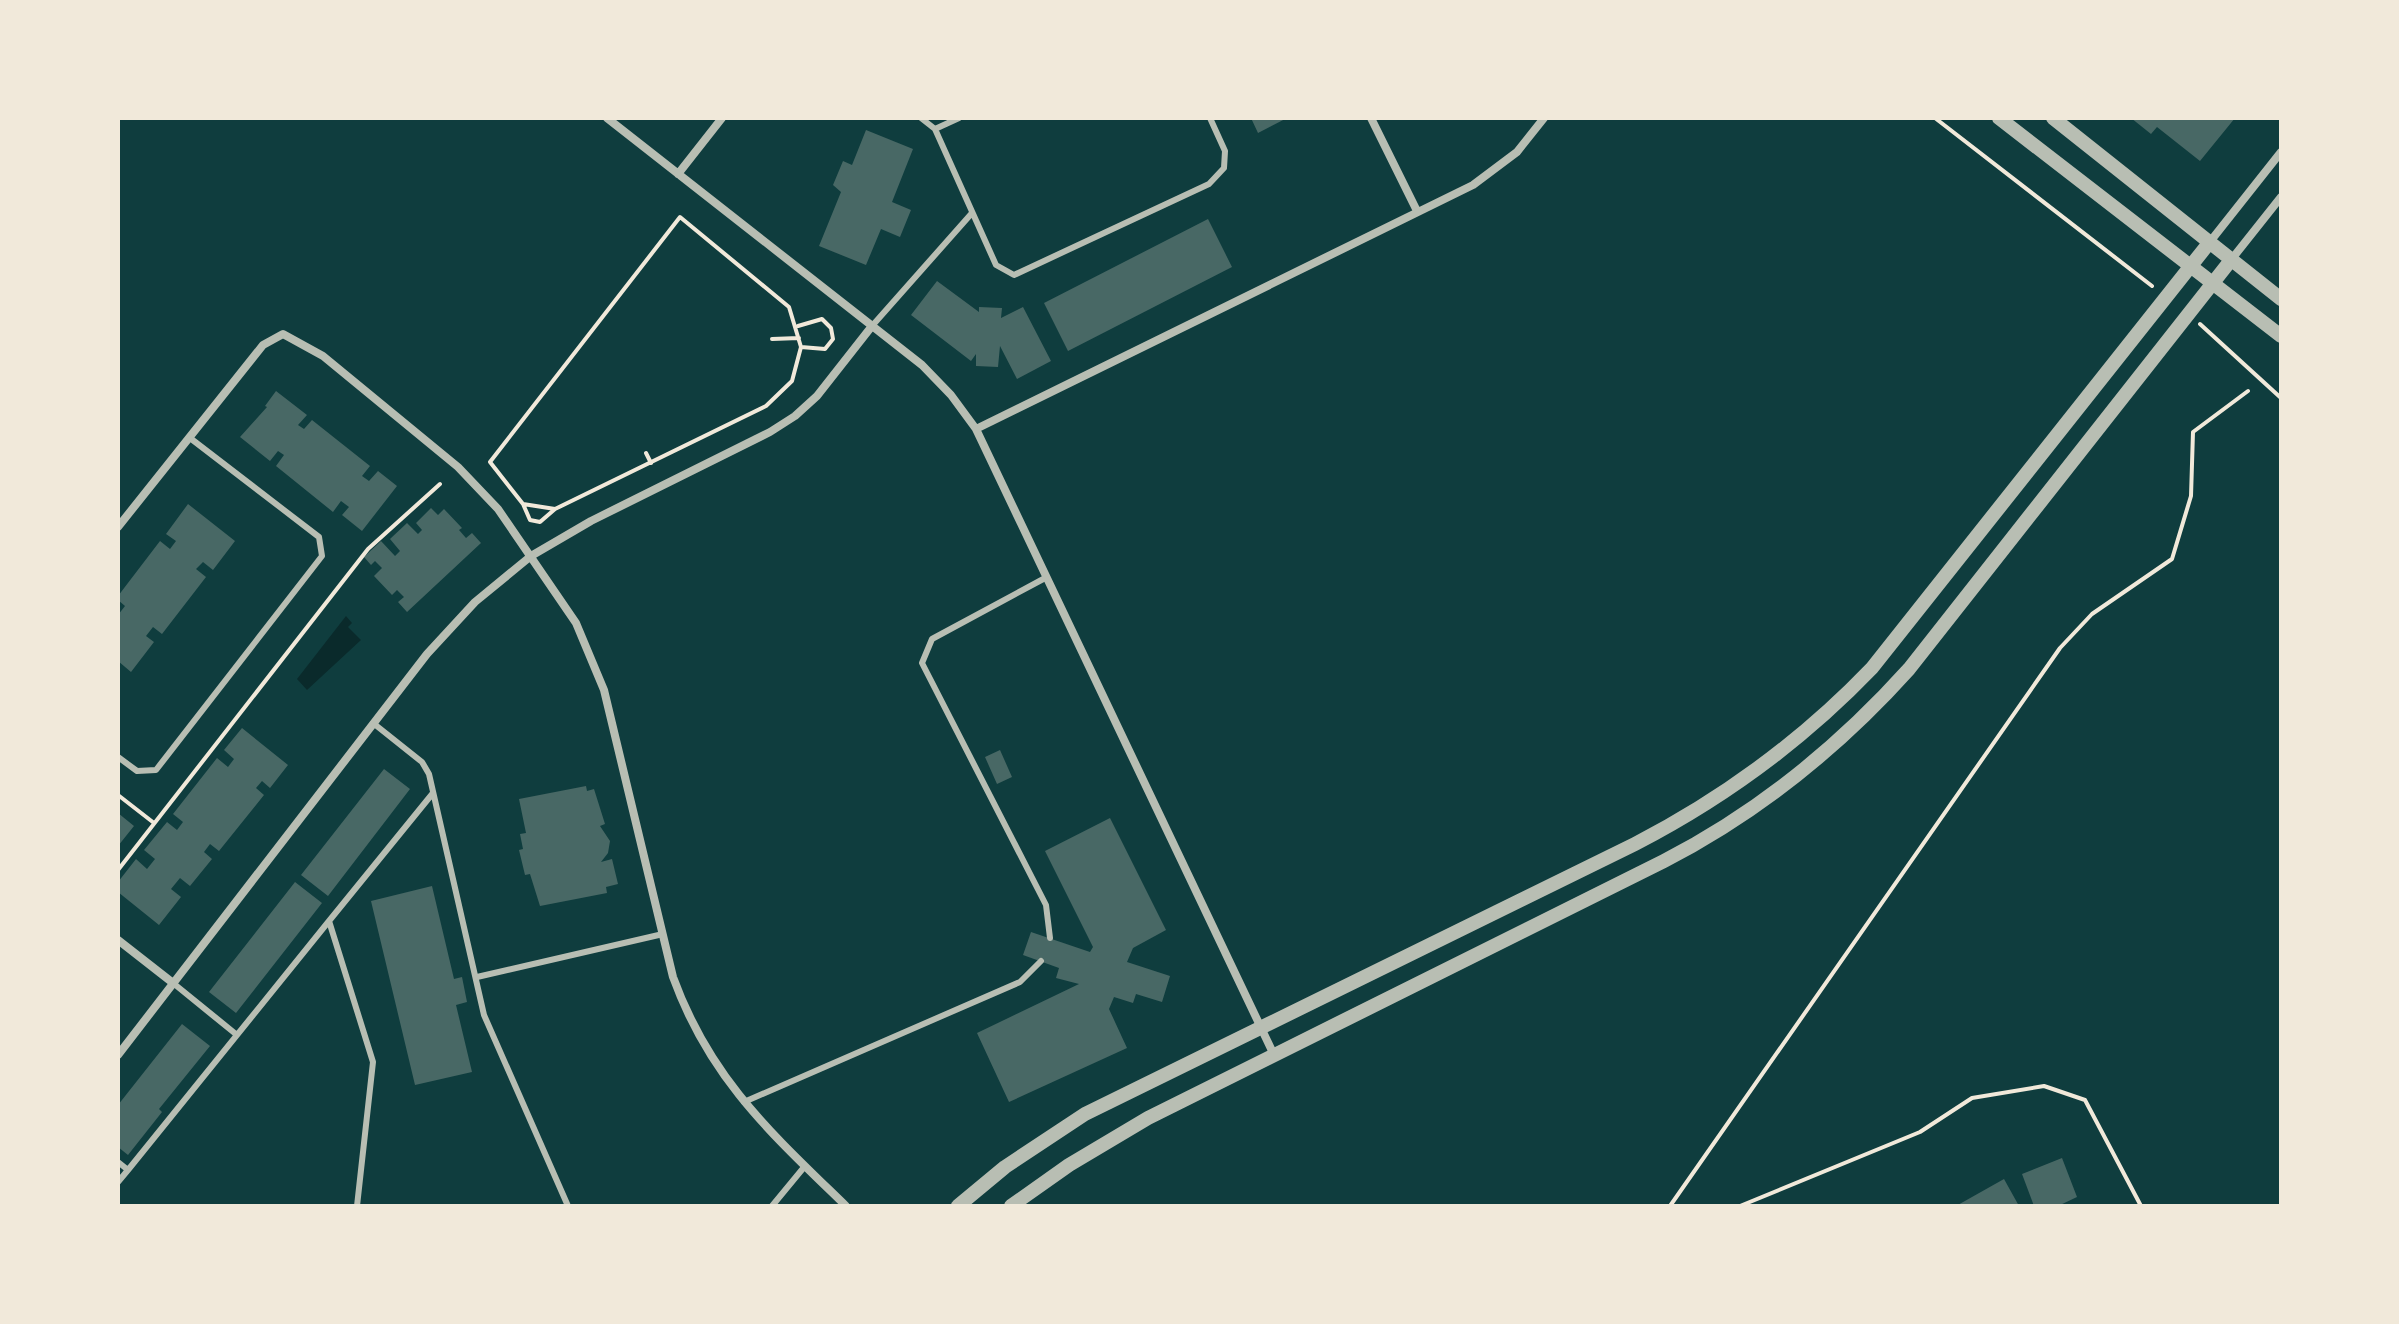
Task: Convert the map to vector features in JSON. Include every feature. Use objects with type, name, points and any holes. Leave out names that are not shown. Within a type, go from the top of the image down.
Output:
[{"type":"street","points":[[607,118],[922,365],[951,395],[976,429],[1274,1055]]},
{"type":"street","points":[[678,174],[722,118]]},
{"type":"street","points":[[1371,118],[1417,211]]},
{"type":"street","points":[[976,429],[1473,185],[1517,152],[1544,118]]},
{"type":"street","points":[[1999,118],[2212,286],[2281,336]]},
{"type":"street","points":[[2053,118],[2281,299]]},
{"type":"street","points":[[958,1206],[1005,1167],[1085,1114],[1663,830],[1716,799],[1786,748],[1852,689],[1882,657],[2281,152]]},
{"type":"street","points":[[1011,1206],[1126,1130],[1699,843],[1774,795],[1805,771],[1868,714],[1909,669],[2281,197]]},
{"type":"street","points":[[118,1055],[450,627],[501,578],[531,556],[591,521],[783,424],[817,396],[872,326]]},
{"type":"street","points":[[118,527],[263,345],[283,334],[323,356],[458,467],[498,509],[531,556],[576,623],[596,667],[673,977],[693,1026],[720,1071],[765,1127],[846,1206]]},
{"type":"street","points":[[118,940],[173,983]]},
{"type":"lane","points":[[921,118],[935,129],[996,265],[1014,275],[1209,184],[1224,168],[1225,151],[1210,118]]},
{"type":"lane","points":[[935,129],[959,118]]},
{"type":"lane","points":[[872,326],[972,213]]},
{"type":"lane","points":[[118,757],[137,771],[156,770],[322,556],[319,537],[190,438]]},
{"type":"lane","points":[[1047,577],[932,639],[922,663],[1046,905],[1050,938]]},
{"type":"lane","points":[[373,723],[422,762],[433,793],[484,1015],[568,1206]]},
{"type":"lane","points":[[118,1182],[433,793]]},
{"type":"lane","points":[[329,921],[373,1062],[357,1206]]},
{"type":"lane","points":[[477,977],[663,934]]},
{"type":"lane","points":[[744,1102],[1020,982],[1041,961]]},
{"type":"lane","points":[[173,983],[237,1035]]},
{"type":"lane","points":[[118,1162],[128,1170]]},
{"type":"lane","points":[[772,1206],[805,1166]]},
{"type":"path","points":[[1935,118],[2166,297]]},
{"type":"path","points":[[680,217],[789,307],[799,338],[801,347],[792,381],[766,406],[555,509],[536,524],[530,520],[523,504],[490,462],[680,217]]},
{"type":"path","points":[[2189,315],[2281,398]]},
{"type":"path","points":[[797,326],[822,319],[831,328],[833,339],[825,349],[801,347]]},
{"type":"path","points":[[772,339],[799,338]]},
{"type":"path","points":[[1670,1206],[2060,648],[2092,614],[2172,559],[2191,496],[2193,432],[2248,391]]},
{"type":"path","points":[[646,453],[651,463]]},
{"type":"path","points":[[118,870],[368,549],[440,484]]},
{"type":"path","points":[[523,504],[555,509]]},
{"type":"path","points":[[118,795],[154,823]]},
{"type":"path","points":[[1740,1206],[1920,1132],[1972,1098],[2044,1086],[2085,1100],[2141,1206]]},
{"type":"water","points":[[346,616],[352,623],[348,627],[361,640],[307,690],[297,679]]},
{"type":"building","points":[[1251,118],[1287,118],[1258,133]]},
{"type":"building","points":[[2131,118],[2235,118],[2200,161],[2157,127],[2151,134]]},
{"type":"building","points":[[866,130],[913,149],[892,202],[911,210],[900,237],[881,229],[866,265],[819,246],[841,192],[833,185],[843,161],[852,165]]},
{"type":"building","points":[[1208,219],[1232,267],[1068,351],[1044,303]]},
{"type":"building","points":[[937,281],[979,312],[979,307],[1002,308],[1001,318],[1023,307],[1051,361],[1017,379],[1000,346],[998,367],[976,366],[976,354],[971,361],[911,315]]},
{"type":"building","points":[[276,391],[307,415],[298,425],[304,429],[312,420],[370,466],[362,476],[369,481],[378,471],[397,486],[362,531],[342,515],[349,507],[341,501],[333,512],[276,466],[284,455],[278,451],[270,461],[240,437],[267,407]]},
{"type":"building","points":[[188,504],[235,541],[213,570],[203,562],[196,569],[206,577],[162,634],[153,627],[146,636],[154,642],[131,672],[118,661],[118,615],[125,606],[118,596],[160,541],[170,549],[176,541],[166,534]]},
{"type":"building","points":[[431,508],[438,515],[444,509],[462,528],[459,530],[466,538],[472,533],[481,543],[407,612],[398,602],[404,597],[397,590],[392,595],[374,576],[382,568],[375,561],[371,565],[364,557],[381,541],[395,556],[400,551],[390,539],[407,523],[418,534],[422,530],[416,523]]},
{"type":"building","points":[[242,728],[288,765],[270,788],[262,781],[256,788],[264,795],[219,851],[210,844],[204,852],[212,859],[190,886],[180,878],[171,889],[181,897],[159,925],[118,892],[118,882],[136,859],[147,869],[155,859],[144,850],[167,822],[177,830],[183,822],[173,814],[217,758],[228,767],[234,759],[224,750]]},
{"type":"building","points":[[1000,750],[1012,777],[997,784],[985,757]]},
{"type":"building","points":[[384,769],[410,789],[328,896],[301,875]]},
{"type":"building","points":[[586,786],[587,791],[594,789],[605,824],[600,826],[610,841],[608,853],[601,862],[612,859],[618,884],[606,887],[607,893],[540,906],[530,874],[525,875],[519,850],[523,849],[520,834],[526,833],[519,799]]},
{"type":"building","points":[[118,813],[134,826],[118,846]]},
{"type":"building","points":[[1110,818],[1166,930],[1133,948],[1127,962],[1170,976],[1162,1002],[1136,994],[1133,1003],[1114,997],[1109,1009],[1127,1048],[1009,1102],[977,1033],[1079,984],[1056,978],[1059,968],[1023,955],[1031,932],[1090,952],[1093,947],[1045,851]]},
{"type":"building","points":[[295,882],[322,903],[236,1013],[209,992]]},
{"type":"building","points":[[432,886],[454,979],[462,977],[467,1002],[456,1005],[472,1072],[415,1085],[371,901]]},
{"type":"building","points":[[182,1024],[210,1046],[159,1109],[162,1112],[128,1155],[118,1147],[118,1105]]},
{"type":"building","points":[[2062,1158],[2077,1197],[2058,1206],[2034,1206],[2022,1174]]},
{"type":"building","points":[[2004,1179],[2019,1206],[1956,1206]]}]
